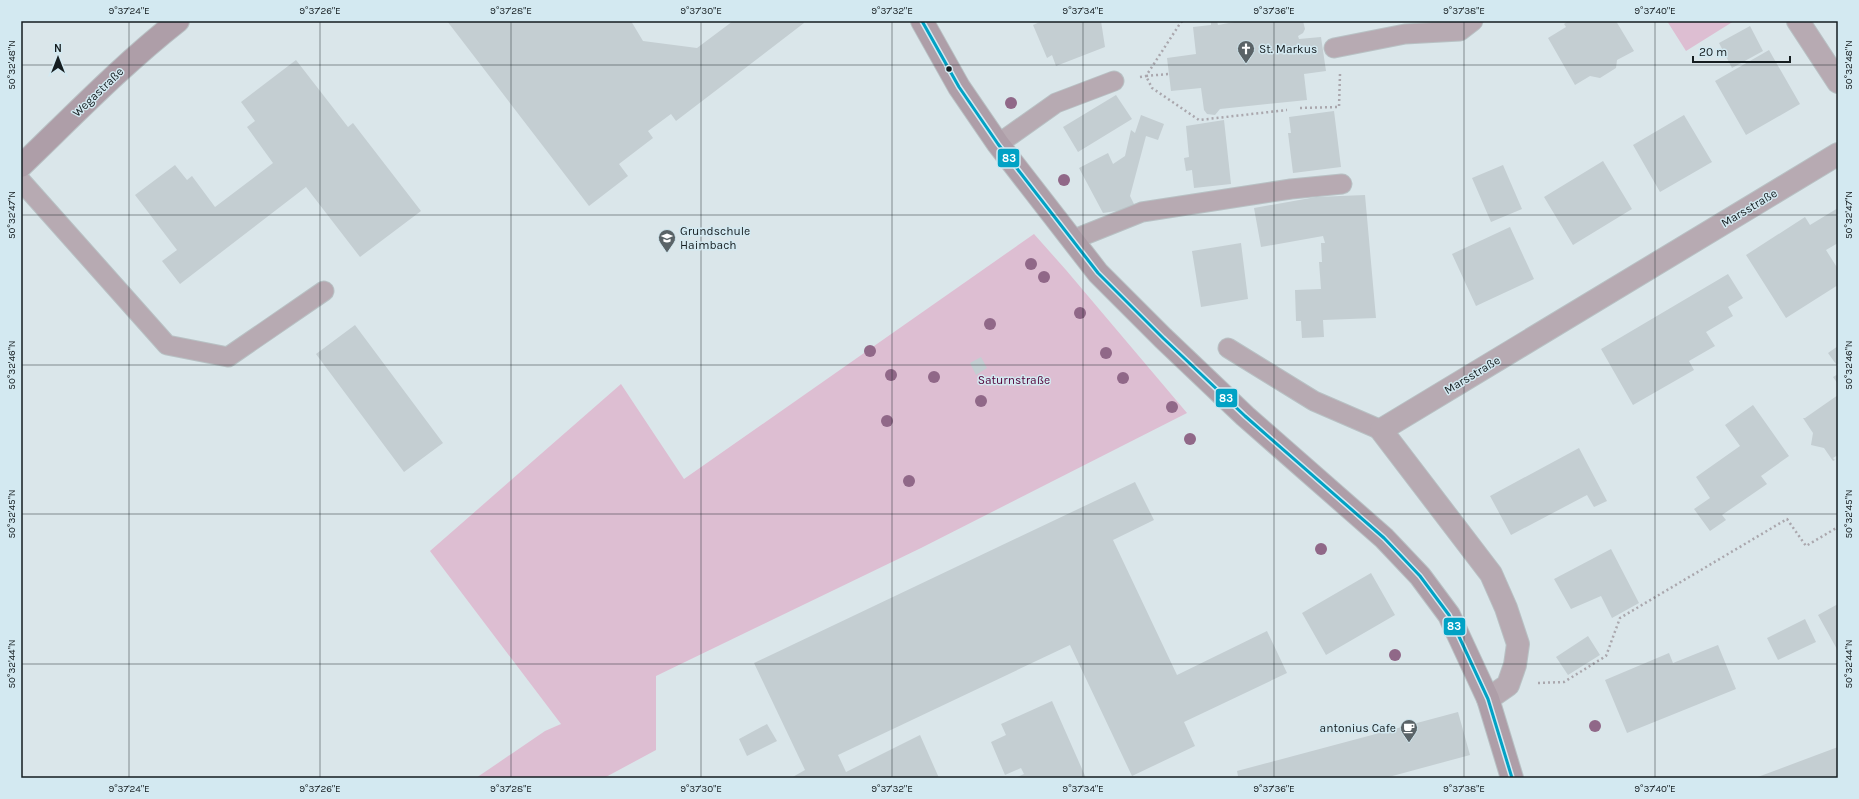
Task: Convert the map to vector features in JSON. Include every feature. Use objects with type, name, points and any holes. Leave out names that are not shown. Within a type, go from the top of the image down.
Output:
[{"type":"street","name":"Wegastraße","points":[[21,166],[91,96],[154,40],[178,21]]},
{"type":"street","points":[[922,21],[959,87],[998,144],[1098,273],[1162,338],[1245,416],[1384,538],[1420,576],[1449,615],[1488,699],[1512,778]]},
{"type":"street","points":[[1798,21],[1838,82]]},
{"type":"street","name":"Marsstraße","points":[[1381,430],[1838,154]]},
{"type":"street","points":[[1381,430],[1491,574],[1506,608],[1518,644],[1515,665],[1508,685],[1488,699]]},
{"type":"lane","points":[[1334,48],[1405,34],[1460,31],[1473,21]]},
{"type":"lane","points":[[998,144],[1056,103],[1114,81]]},
{"type":"lane","points":[[21,180],[167,345],[228,357],[324,291]]},
{"type":"lane","points":[[1072,240],[1142,212],[1291,188],[1342,184]]},
{"type":"lane","points":[[1228,348],[1314,401],[1381,430]]},
{"type":"path","points":[[1146,76],[1181,22],[1184,21]]},
{"type":"path","points":[[1300,108],[1339,107],[1340,70],[1334,48]]},
{"type":"path","points":[[1114,81],[1168,74]]},
{"type":"path","points":[[1146,76],[1152,88],[1199,120],[1288,110]]},
{"type":"path","points":[[1535,683],[1564,682],[1606,656],[1620,618],[1787,519],[1806,546],[1838,527]]},
{"type":"green space","points":[[1667,21],[1734,21],[1686,51]]},
{"type":"green space","name":"Saturnstraße","points":[[1034,234],[1187,413],[921,548],[656,676],[656,750],[604,778],[476,778],[545,731],[561,724],[430,551],[621,384],[684,479]]},
{"type":"building","points":[[447,21],[631,21],[643,41],[697,48],[733,21],[803,21],[804,23],[676,121],[671,114],[648,131],[653,138],[619,164],[628,176],[589,206]]},
{"type":"building","points":[[1042,21],[1101,21],[1105,47],[1056,66],[1052,55],[1047,58],[1033,25]]},
{"type":"building","name":"St. Markus","points":[[1211,21],[1217,21],[1218,25],[1240,21],[1303,21],[1305,29],[1303,33],[1298,36],[1299,39],[1321,37],[1326,71],[1304,74],[1307,100],[1220,109],[1215,115],[1207,114],[1204,110],[1201,88],[1171,91],[1167,58],[1196,54],[1193,27],[1211,25]]},
{"type":"building","points":[[1568,21],[1616,21],[1634,51],[1617,60],[1616,68],[1600,78],[1590,76],[1575,85],[1548,38],[1566,27],[1564,24]]},
{"type":"building","points":[[1750,26],[1763,51],[1732,68],[1719,43]]},
{"type":"building","points":[[1769,50],[1800,104],[1746,135],[1715,81]]},
{"type":"building","points":[[296,60],[348,127],[353,123],[421,211],[360,257],[306,187],[180,284],[162,261],[177,250],[135,195],[175,165],[187,180],[192,176],[215,207],[273,163],[247,127],[255,121],[241,102]]},
{"type":"building","points":[[1116,95],[1132,119],[1078,152],[1063,127]]},
{"type":"building","points":[[1334,111],[1341,167],[1293,173],[1288,133],[1291,133],[1289,117]]},
{"type":"building","points":[[1141,115],[1164,124],[1158,140],[1146,136],[1130,196],[1136,208],[1103,213],[1079,168],[1108,153],[1113,164],[1125,156],[1131,130],[1135,133]]},
{"type":"building","points":[[1684,115],[1712,162],[1660,192],[1633,145]]},
{"type":"building","points":[[1224,120],[1231,184],[1194,188],[1192,170],[1186,171],[1184,158],[1189,157],[1186,126]]},
{"type":"building","points":[[1603,161],[1632,209],[1573,245],[1544,197]]},
{"type":"building","points":[[1503,165],[1522,209],[1491,222],[1472,178]]},
{"type":"building","points":[[1365,195],[1376,318],[1323,320],[1324,337],[1302,338],[1301,321],[1296,321],[1295,290],[1321,289],[1319,262],[1322,262],[1321,243],[1325,243],[1323,236],[1261,247],[1254,208],[1316,197]]},
{"type":"building","points":[[1838,208],[1838,243],[1826,250],[1838,269],[1838,285],[1786,318],[1746,255],[1805,217],[1810,225]]},
{"type":"building","points":[[1510,227],[1534,279],[1476,306],[1452,254]]},
{"type":"building","points":[[1241,243],[1248,299],[1201,307],[1192,251]]},
{"type":"building","points":[[1728,274],[1743,298],[1728,307],[1733,316],[1706,332],[1715,346],[1689,361],[1694,370],[1633,405],[1601,349]]},
{"type":"building","points":[[355,325],[443,443],[404,472],[316,354]]},
{"type":"building","points":[[1838,346],[1838,367],[1828,353]]},
{"type":"building","points":[[981,357],[987,368],[976,375],[970,363]]},
{"type":"building","points":[[1838,374],[1838,384],[1833,377]]},
{"type":"building","points":[[1838,395],[1838,455],[1833,458],[1835,460],[1833,461],[1824,448],[1811,445],[1813,433],[1803,418]]},
{"type":"building","points":[[1753,405],[1789,456],[1761,476],[1767,484],[1722,515],[1726,520],[1710,531],[1694,509],[1710,498],[1696,477],[1740,446],[1725,425]]},
{"type":"building","points":[[1579,448],[1607,501],[1594,507],[1587,495],[1511,535],[1490,496]]},
{"type":"building","points":[[1135,482],[1154,520],[1113,540],[1177,675],[1267,631],[1287,673],[1184,722],[1195,746],[1132,776],[1070,645],[838,755],[846,772],[920,735],[939,778],[791,778],[805,770],[754,663]]},
{"type":"building","points":[[1611,549],[1639,603],[1612,618],[1601,596],[1571,609],[1554,579]]},
{"type":"building","points":[[1371,573],[1395,615],[1326,655],[1302,613]]},
{"type":"building","points":[[1838,604],[1838,651],[1818,615]]},
{"type":"building","points":[[1805,619],[1816,642],[1778,660],[1767,638]]},
{"type":"building","points":[[1588,636],[1600,655],[1568,675],[1556,657]]},
{"type":"building","points":[[1718,645],[1736,689],[1627,733],[1605,680],[1669,653],[1673,663]]},
{"type":"building","points":[[1052,701],[1086,778],[1015,778],[1024,774],[1021,768],[1005,775],[991,742],[1006,735],[1001,724]]},
{"type":"building","points":[[1458,712],[1470,755],[1385,778],[1234,778],[1238,776],[1237,771]]},
{"type":"building","points":[[767,724],[777,741],[747,756],[739,739]]},
{"type":"building","points":[[1838,747],[1838,778],[1755,778]]},
{"type":"transit line","name":"83","points":[[922,21],[959,87],[998,144],[1098,273],[1163,338],[1245,416],[1384,538],[1420,576],[1449,615],[1488,699],[1512,778]]},
{"type":"place","name":"St. Markus","points":[[1246,64]]},
{"type":"place","name":"Grundschule Haimbach","points":[[667,253]]},
{"type":"place","name":"antonius Cafe","points":[[1409,743]]}]
